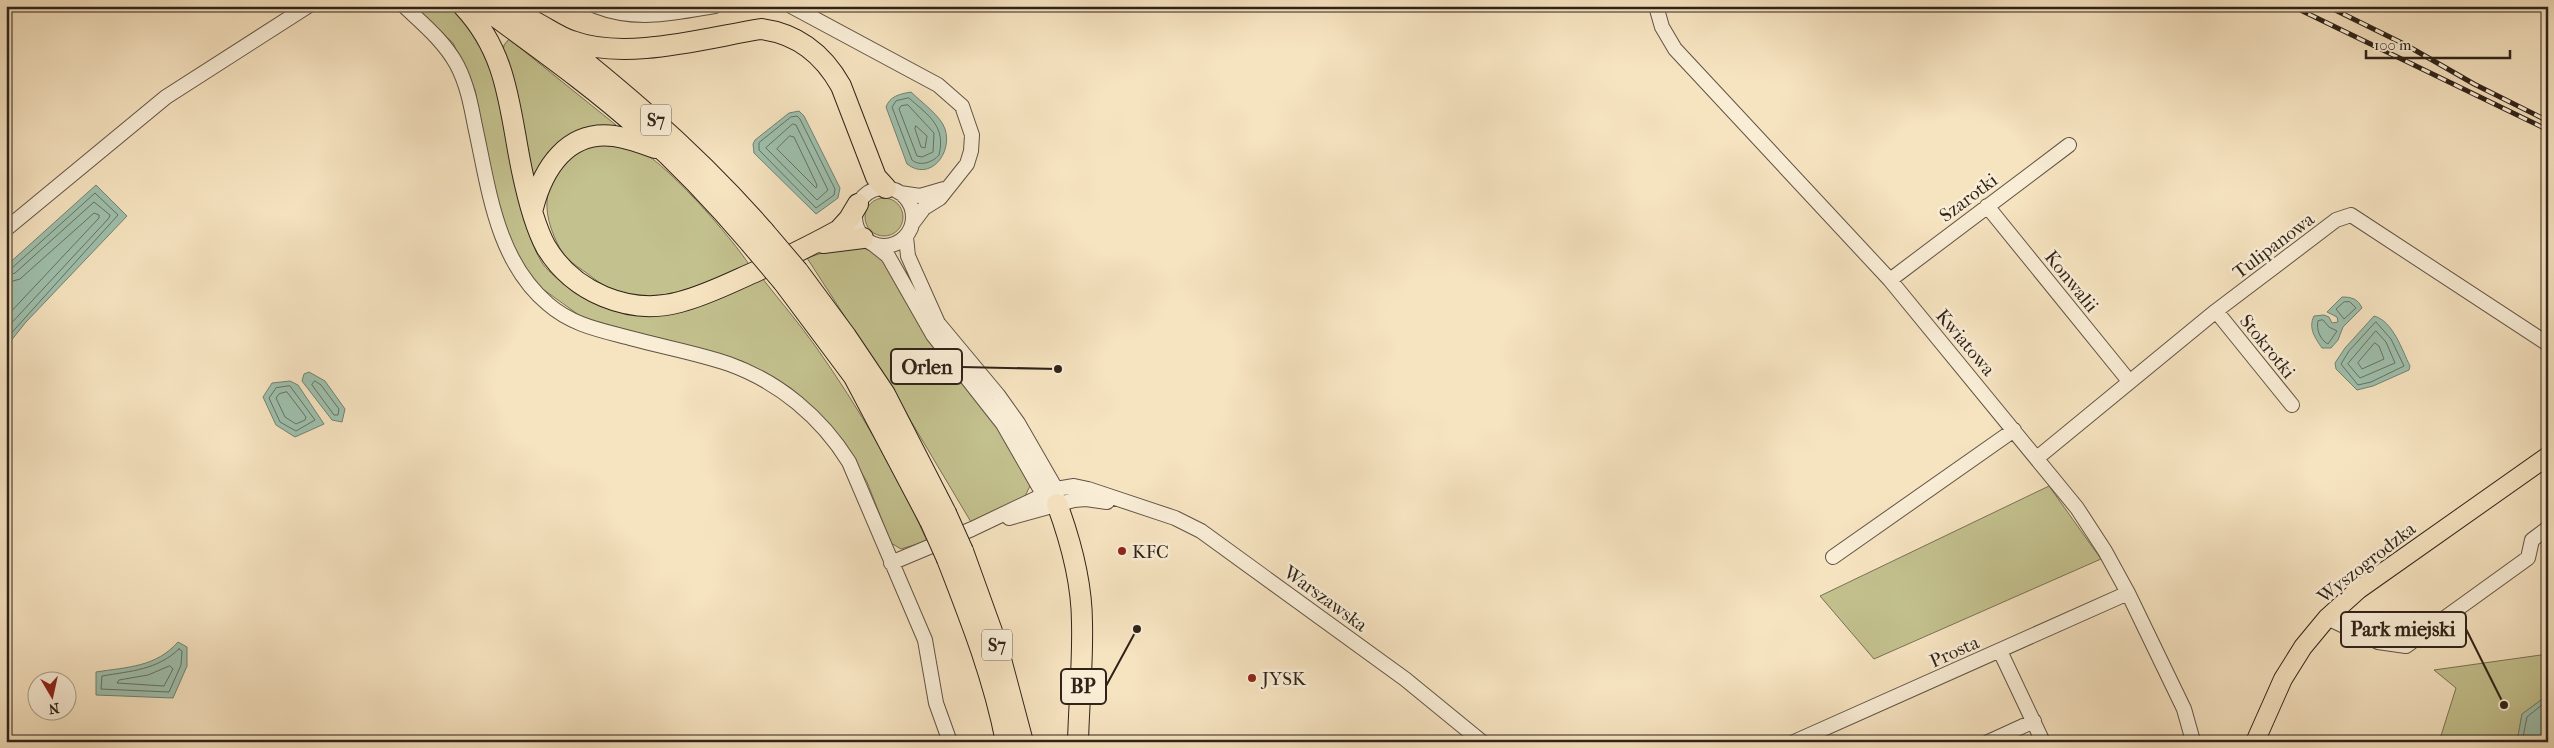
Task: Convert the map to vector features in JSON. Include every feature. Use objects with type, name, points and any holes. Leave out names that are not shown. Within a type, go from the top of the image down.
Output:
[{"type":"highway","points":[[463,6],[485,33],[501,67],[522,172],[546,246],[565,272],[591,291],[607,298],[639,306],[679,303],[809,246],[839,230],[849,219],[858,204]]},
{"type":"highway","name":"S7","points":[[481,6],[552,58],[662,150],[719,207],[757,237]]},
{"type":"highway","name":"S7","points":[[514,6],[666,130],[735,197],[757,237],[790,276],[854,377],[938,517],[998,648],[1023,742]]},
{"type":"highway","points":[[535,22],[571,41],[614,49],[645,48],[761,29],[780,31],[806,44],[834,73],[841,86],[876,177],[894,190]]},
{"type":"highway","points":[[533,209],[539,184],[552,162],[562,152],[588,138],[613,136],[662,150]]},
{"type":"highway","points":[[809,246],[845,239],[868,241]]},
{"type":"highway","points":[[1052,496],[1067,530],[1073,556],[1082,622],[1078,742]]},
{"type":"highway","name":"S7","points":[[955,555],[970,616],[993,687],[1006,742]]},
{"type":"main road","name":"Wyszogrodzka","points":[[2255,742],[2284,679],[2303,647],[2327,618],[2358,590],[2547,459]]},
{"type":"street","points":[[6,229],[166,97],[308,6]]},
{"type":"street","points":[[404,6],[446,48],[462,78],[468,95],[498,226],[510,255],[530,287],[548,304],[578,324],[729,364],[774,386],[797,402],[835,439],[849,462],[925,640],[936,702],[950,742]]},
{"type":"street","points":[[596,6],[626,16],[661,16],[715,6]]},
{"type":"street","points":[[791,6],[938,85],[962,106],[972,135],[971,151],[967,164],[952,185],[940,198],[924,208],[912,224],[906,237],[908,256],[938,323],[1013,416],[1052,496]]},
{"type":"street","name":"Kwiatowa","points":[[1656,6],[1662,27],[1675,49],[1890,280],[2077,508],[2128,593],[2184,709],[2196,741]]},
{"type":"street","name":"Szarotki","points":[[1890,280],[2069,145]]},
{"type":"street","points":[[952,185],[920,196],[894,190],[870,191],[858,204],[855,222],[868,241],[888,256],[933,335],[1003,424],[1052,496]]},
{"type":"street","points":[[894,190],[911,206],[912,224]]},
{"type":"street","name":"Konwalii","points":[[1987,206],[2128,381]]},
{"type":"street","name":"Tulipanowa","points":[[2037,458],[2128,381],[2216,311],[2336,220],[2351,215],[2548,344]]},
{"type":"street","points":[[868,241],[890,246],[906,237]]},
{"type":"street","name":"Stokrotki","points":[[2216,311],[2292,405]]},
{"type":"street","points":[[1833,557],[2014,430]]},
{"type":"street","name":"Warszawska","points":[[891,563],[1052,496],[1135,506],[1175,518],[1201,531],[1405,679],[1482,742]]},
{"type":"street","points":[[2327,618],[2378,642],[2406,646],[2528,558],[2532,540],[2548,528]]},
{"type":"street","name":"Prosta","points":[[1794,742],[2128,593]]},
{"type":"street","points":[[2000,650],[2043,742]]},
{"type":"street","points":[[1988,742],[2034,721]]},
{"type":"shaded area","points":[[414,6],[449,6],[461,16],[487,58],[494,74],[529,232],[536,252],[549,271],[565,285],[588,300],[613,310],[638,314],[689,309],[714,301],[762,278],[810,338],[847,393],[890,466],[927,541],[901,549],[891,543],[867,482],[844,442],[815,409],[789,387],[742,361],[583,318],[540,287],[518,262],[497,205],[475,90],[453,43]]},
{"type":"shaded area","points":[[509,39],[616,125],[601,127],[535,175],[529,173],[503,52],[504,45]]},
{"type":"shaded area","points":[[598,144],[633,147],[645,153],[660,165],[678,181],[713,219],[750,266],[690,288],[644,297],[622,295],[612,291],[567,258],[559,247],[547,213],[547,199],[550,187],[555,175],[563,165],[584,150]]},
{"type":"shaded area","points":[[884,198],[897,204],[903,217],[897,230],[884,236],[871,230],[865,217],[871,204]]},
{"type":"shaded area","points":[[859,246],[884,257],[985,405],[1031,484],[1024,498],[971,522],[893,391],[807,258],[837,248]]},
{"type":"shaded area","points":[[2049,486],[2101,559],[1874,659],[1820,596]]},
{"type":"shaded area","points":[[2548,654],[2548,695],[2522,714],[2517,742],[2439,742],[2456,688],[2434,670]]},
{"type":"water","points":[[911,92],[943,124],[947,138],[943,155],[938,162],[924,170],[916,169],[907,164],[886,107],[893,98]]},
{"type":"water","points":[[799,111],[804,116],[840,188],[838,198],[816,214],[754,153],[753,144],[755,140],[789,113]]},
{"type":"water","points":[[96,185],[127,216],[26,322],[6,347],[6,266]]},
{"type":"water","points":[[2342,297],[2354,299],[2359,302],[2362,308],[2343,327],[2338,340],[2331,348],[2322,348],[2312,329],[2312,320],[2314,316],[2324,315],[2329,317],[2332,323],[2338,322],[2337,317],[2327,312]]},
{"type":"water","points":[[2374,316],[2381,319],[2392,330],[2410,366],[2409,370],[2373,386],[2357,390],[2336,369],[2335,363],[2345,348]]},
{"type":"water","points":[[309,372],[325,381],[345,409],[342,422],[332,420],[302,381],[304,374]]},
{"type":"water","points":[[290,381],[298,385],[324,424],[295,437],[276,425],[263,397],[272,383]]},
{"type":"water","points":[[178,642],[187,647],[187,666],[173,698],[96,695],[96,672],[130,667],[151,661],[160,657]]},
{"type":"water","points":[[2548,695],[2548,742],[2517,742],[2522,714]]},
{"type":"railway","points":[[2292,6],[2548,130]]},
{"type":"railway","points":[[2327,6],[2406,45],[2474,84],[2548,121]]},
{"type":"place","name":"Orlen","points":[[1058,369]]},
{"type":"place","name":"KFC","points":[[1122,551]]},
{"type":"place","name":"BP","points":[[1137,629]]},
{"type":"place","name":"JYSK","points":[[1252,678]]},
{"type":"place","name":"Park miejski","points":[[2504,705]]}]
